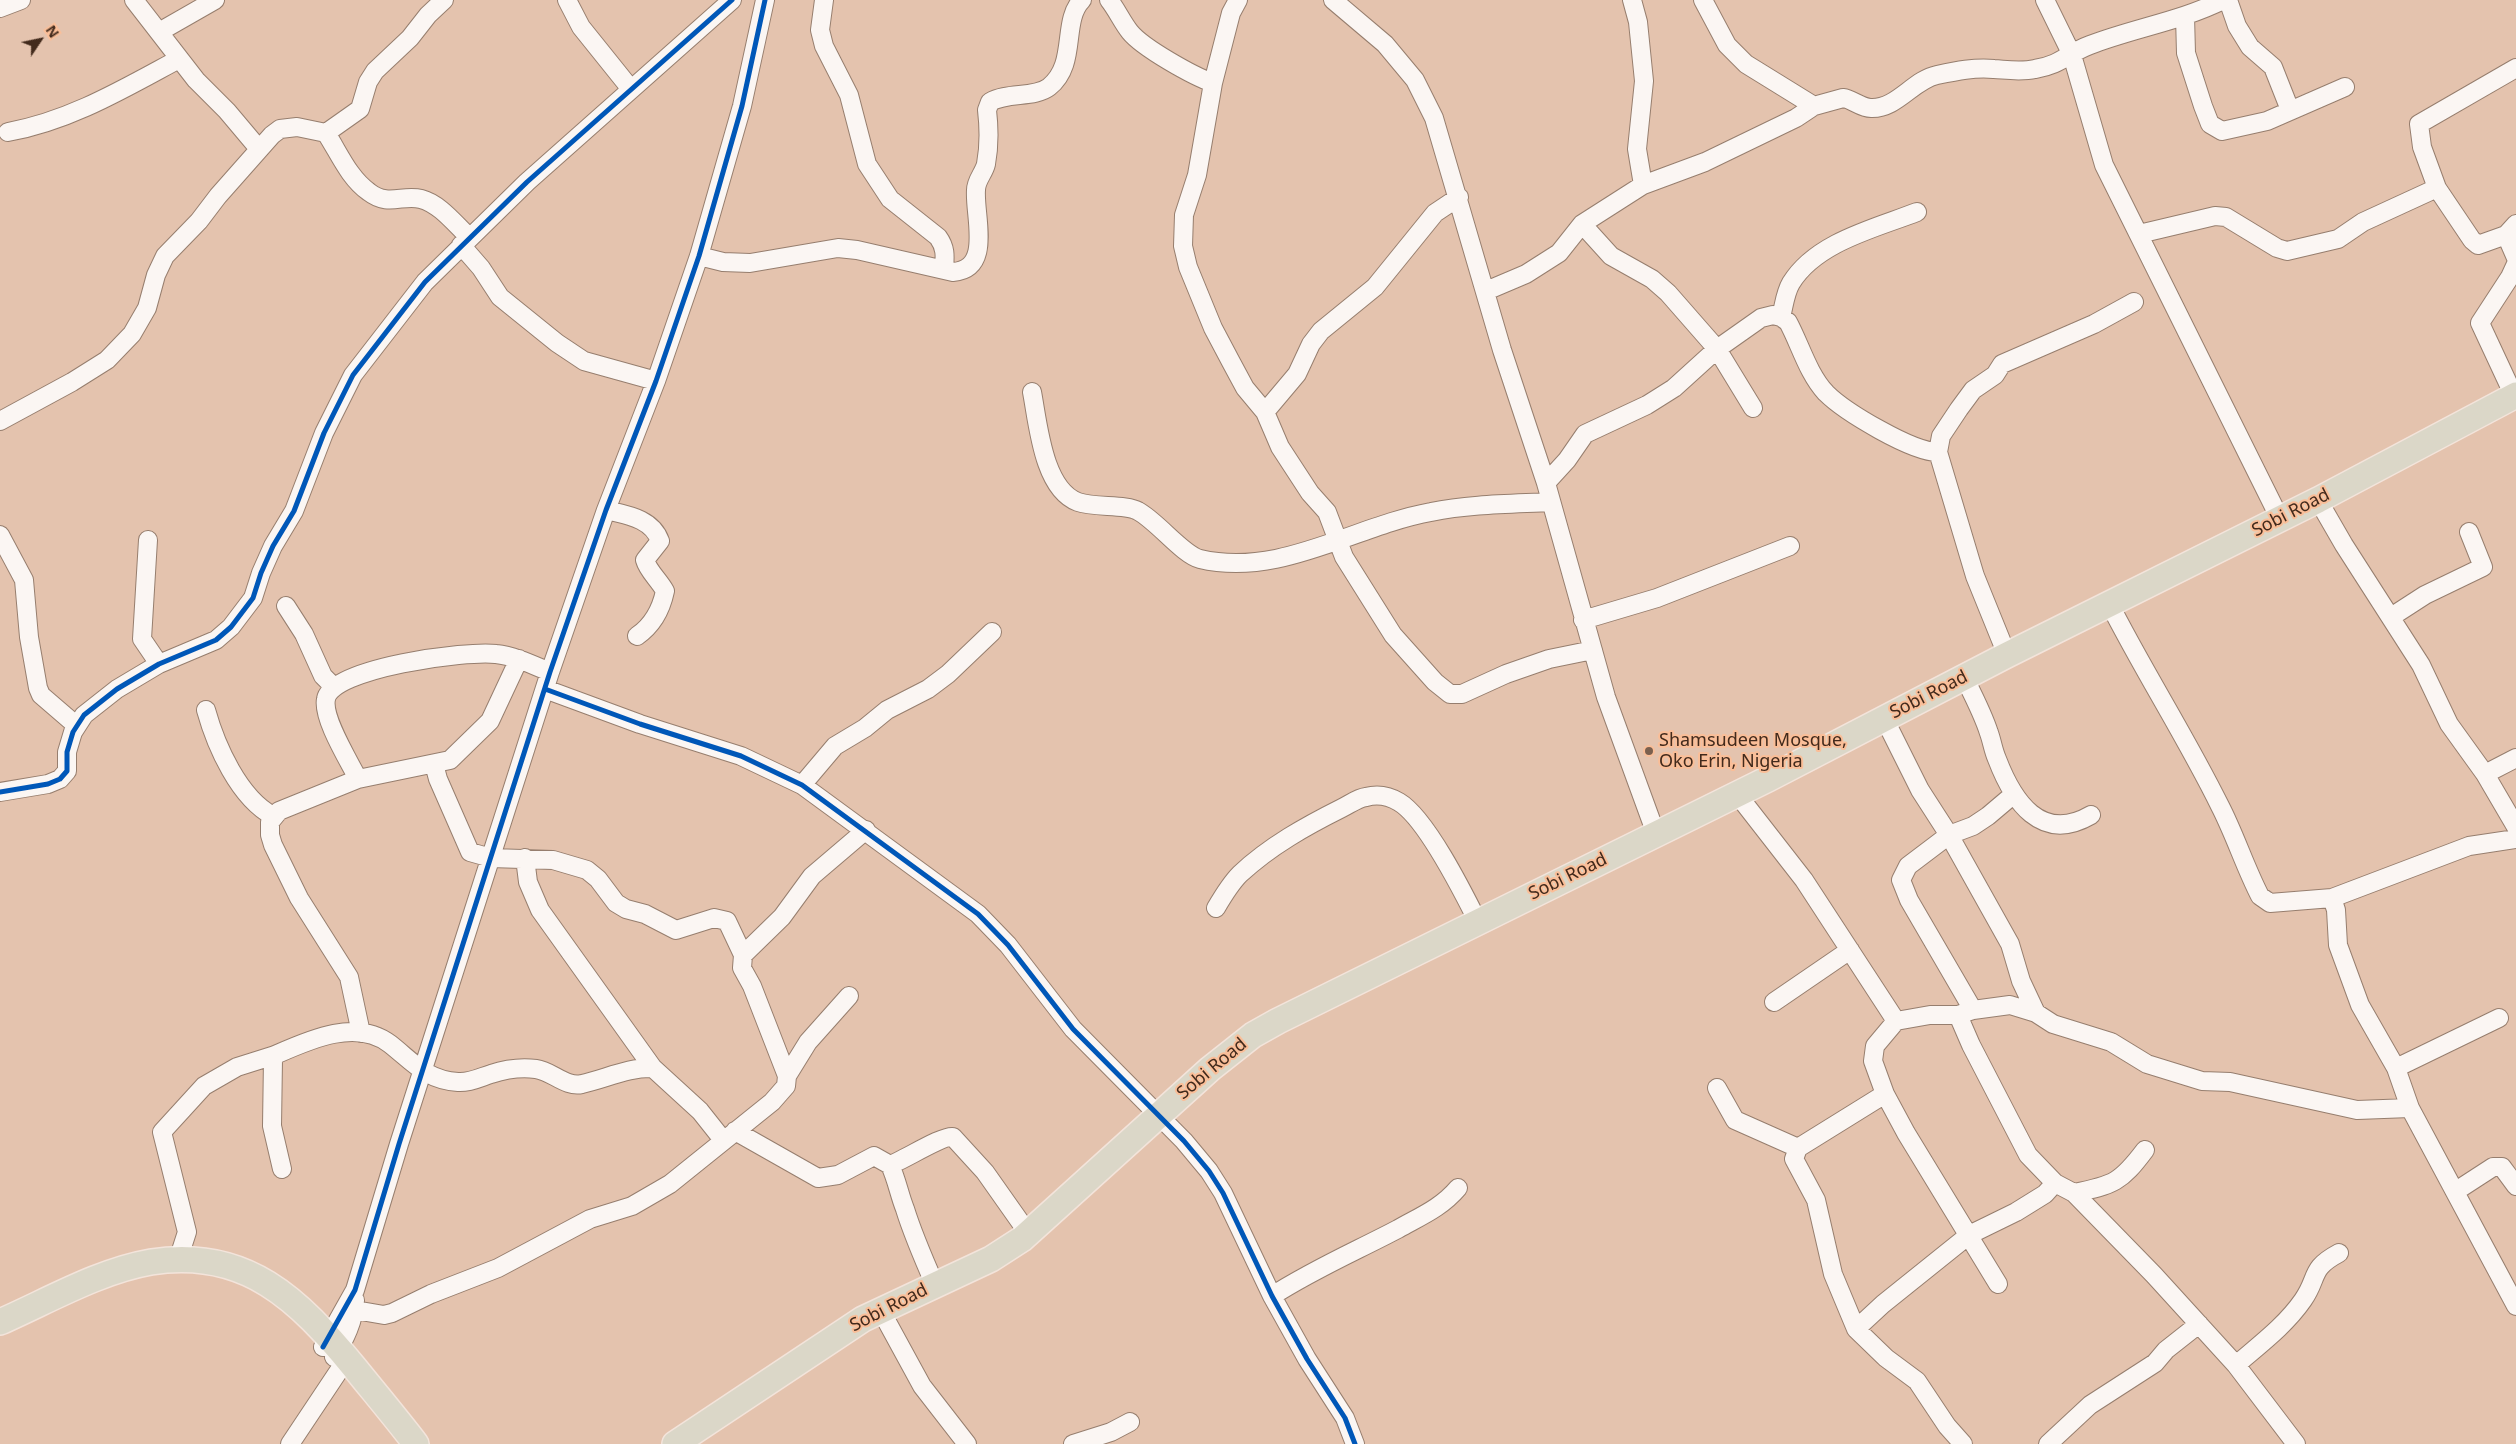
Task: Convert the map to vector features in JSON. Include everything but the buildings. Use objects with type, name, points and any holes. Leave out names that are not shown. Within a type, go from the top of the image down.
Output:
[{"type":"highway","name":"Sobi Road","points":[[675,1444],[836,1335],[880,1309],[991,1258],[1028,1233],[1210,1069],[1253,1035],[1737,794],[2109,603],[2318,500],[2515,396]]},
{"type":"highway","points":[[0,1322],[104,1276],[151,1262],[200,1260],[224,1264],[268,1282],[287,1295],[333,1352],[400,1444]]},
{"type":"highway","points":[[0,1335],[133,1278],[152,1273],[199,1271],[241,1282],[263,1292],[281,1304],[333,1352],[416,1444]]},
{"type":"street","points":[[0,8],[21,0]]},
{"type":"street","points":[[134,0],[179,59],[259,149]]},
{"type":"street","points":[[159,32],[215,0]]},
{"type":"street","points":[[566,0],[581,27],[630,88]]},
{"type":"street","points":[[0,792],[48,784],[60,778],[67,771],[67,752],[73,732],[84,715],[117,690],[159,664],[216,640],[232,627],[253,598],[261,572],[273,546],[294,511],[324,433],[354,375],[425,282],[527,182],[592,126],[630,88],[675,53],[732,0]]},
{"type":"street","points":[[290,1444],[333,1352],[355,1290],[422,1072],[548,680],[606,510],[656,380],[699,256],[742,106],[765,0]]},
{"type":"street","points":[[824,0],[820,30],[824,46],[849,95],[867,164],[890,199],[938,237],[944,245],[944,270]]},
{"type":"street","points":[[699,256],[722,262],[750,263],[838,248],[857,250],[953,272],[968,269],[973,262],[979,242],[976,189],[986,164],[987,110],[990,102],[1012,94],[1040,92],[1048,89],[1056,80],[1067,56],[1073,15],[1076,6],[1082,0]]},
{"type":"street","points":[[1109,0],[1121,20],[1137,39],[1196,76],[1213,83]]},
{"type":"street","points":[[1238,0],[1231,13],[1213,83],[1197,175],[1184,215],[1183,246],[1188,267],[1213,328],[1245,388],[1264,412],[1280,447],[1310,493],[1327,512],[1344,557],[1393,634],[1435,682],[1450,694],[1462,694],[1506,674],[1549,659],[1593,650]]},
{"type":"street","points":[[1334,0],[1384,44],[1415,80],[1434,118],[1459,197],[1502,350],[1546,482],[1583,620],[1606,696],[1656,834]]},
{"type":"street","points":[[1632,0],[1638,22],[1644,81],[1637,149],[1643,185]]},
{"type":"street","points":[[1703,0],[1727,45],[1746,64],[1814,106]]},
{"type":"street","points":[[2045,0],[2072,54],[2104,165],[2280,519]]},
{"type":"street","points":[[1486,290],[1526,274],[1559,253],[1582,224],[1643,185],[1705,162],[1788,122],[1814,106],[1843,98],[1869,108],[1877,108],[1892,102],[1924,79],[1936,75],[1971,69],[1994,69],[2012,72],[2054,66],[2087,46],[2188,10],[2223,0]]},
{"type":"street","points":[[2228,0],[2238,26],[2250,47],[2273,67],[2290,110]]},
{"type":"street","points":[[326,133],[360,109],[368,82],[375,71],[410,38],[441,1]]},
{"type":"street","points":[[2188,10],[2186,53],[2210,124],[2222,131],[2239,129],[2267,121],[2345,86]]},
{"type":"street","points":[[8,132],[27,129],[78,111],[179,59]]},
{"type":"street","points":[[2516,68],[2419,124],[2422,147],[2438,188],[2472,240],[2478,245],[2511,230],[2516,258]]},
{"type":"street","points":[[0,421],[72,382],[107,360],[132,334],[147,308],[156,275],[165,256],[199,221],[259,149],[280,129],[288,127],[305,128],[326,133],[350,173],[369,193],[384,200],[414,198],[428,201],[445,214],[465,241],[500,297],[557,343],[584,360],[656,380]]},
{"type":"street","points":[[2139,234],[2207,217],[2221,216],[2244,226],[2277,248],[2287,251],[2338,239],[2363,222],[2438,188]]},
{"type":"street","points":[[1264,412],[1297,374],[1311,344],[1321,331],[1375,287],[1435,213],[1459,197]]},
{"type":"street","points":[[1781,317],[1791,284],[1801,270],[1824,251],[1918,212]]},
{"type":"street","points":[[1582,224],[1611,256],[1652,279],[1668,293],[1717,349],[1753,408]]},
{"type":"street","points":[[2515,396],[2480,323],[2510,277],[2516,264]]},
{"type":"street","points":[[2007,655],[1975,576],[1938,452],[1941,436],[1973,390],[1995,376],[2002,364],[2094,324],[2134,302]]},
{"type":"street","points":[[1546,482],[1567,460],[1585,434],[1647,404],[1674,388],[1717,349],[1761,318],[1773,315],[1781,317],[1788,322],[1808,366],[1826,393],[1845,408],[1884,433],[1929,452],[1938,452]]},
{"type":"street","points":[[1032,392],[1046,464],[1060,488],[1077,502],[1136,510],[1198,559],[1232,564],[1286,558],[1338,539],[1430,512],[1551,502]]},
{"type":"street","points":[[2318,500],[2344,546],[2421,665],[2449,724],[2485,774],[2516,827]]},
{"type":"street","points":[[606,510],[640,520],[654,529],[660,541],[645,560],[647,568],[656,576],[665,590],[663,599],[650,626],[637,636]]},
{"type":"street","points":[[2391,617],[2425,595],[2483,568],[2469,532]]},
{"type":"street","points":[[0,535],[24,580],[29,637],[38,688],[41,695],[77,726]]},
{"type":"street","points":[[148,540],[142,639],[159,664]]},
{"type":"street","points":[[1583,620],[1657,598],[1790,546]]},
{"type":"street","points":[[2109,603],[2140,664],[2178,726],[2217,800],[2260,896],[2270,903],[2332,898],[2469,846],[2516,839]]},
{"type":"street","points":[[286,606],[304,634],[323,676],[333,686]]},
{"type":"street","points":[[802,785],[835,746],[864,728],[887,710],[904,703],[935,684],[992,632]]},
{"type":"street","points":[[358,780],[329,719],[325,705],[329,691],[333,686],[384,667],[435,657],[495,653],[519,659],[548,680],[640,724],[741,756],[802,785],[866,830],[978,914],[1008,946],[1073,1029],[1184,1141],[1218,1186],[1272,1296],[1307,1359],[1345,1418],[1355,1444]]},
{"type":"street","points":[[361,1033],[349,977],[299,898],[273,845],[270,835],[270,822],[279,811],[358,780],[450,760],[490,721],[519,659]]},
{"type":"street","points":[[1964,677],[1989,732],[1996,758],[2014,794],[2026,808],[2046,823],[2057,826],[2069,824],[2091,814]]},
{"type":"street","points":[[206,710],[213,736],[225,759],[249,795],[262,810],[273,816]]},
{"type":"street","points":[[1884,718],[1920,790],[1949,835],[2010,944],[2021,981],[2036,1013]]},
{"type":"street","points":[[2485,774],[2516,758]]},
{"type":"street","points":[[434,764],[438,779],[468,850],[491,858],[552,860],[586,870],[598,879],[616,903],[626,909],[645,914],[676,930],[714,918],[727,921],[743,955],[742,968],[752,986],[787,1076]]},
{"type":"street","points":[[1737,794],[1804,880],[1896,1021]]},
{"type":"street","points":[[2014,794],[1973,826],[1949,835],[1908,866],[1901,880],[1909,900],[1966,1012],[1971,1045],[2028,1155],[2055,1183],[2074,1193],[2199,1324],[2236,1365],[2296,1444]]},
{"type":"street","points":[[1216,908],[1226,890],[1239,875],[1264,854],[1291,836],[1365,797],[1383,796],[1399,802],[1410,811],[1434,844],[1478,922]]},
{"type":"street","points":[[743,955],[782,917],[812,876],[866,830]]},
{"type":"street","points":[[525,858],[528,882],[540,910],[653,1068],[729,1136],[818,1178],[838,1175],[874,1156],[890,1165],[898,1181],[913,1232],[935,1285]]},
{"type":"street","points":[[2332,898],[2336,910],[2338,945],[2360,1005],[2396,1068],[2410,1108],[2516,1306]]},
{"type":"street","points":[[1774,1002],[1850,950]]},
{"type":"street","points":[[355,1310],[384,1315],[392,1313],[431,1294],[498,1268],[566,1230],[590,1219],[632,1206],[652,1196],[670,1184],[772,1102],[786,1086],[787,1076],[808,1042],[850,996]]},
{"type":"street","points":[[1998,1284],[1906,1133],[1885,1094],[1873,1061],[1875,1046],[1896,1021],[2010,1005],[2036,1013],[2053,1024],[2111,1042],[2147,1064],[2202,1081],[2230,1082],[2357,1110],[2410,1108]]},
{"type":"street","points":[[2396,1068],[2499,1018]]},
{"type":"street","points":[[178,1260],[188,1232],[162,1132],[204,1086],[232,1069],[321,1038],[348,1032],[378,1037],[422,1072],[457,1082],[465,1082],[509,1069],[538,1069],[568,1083],[581,1084],[653,1068]]},
{"type":"street","points":[[275,1055],[272,1065],[272,1126],[282,1169]]},
{"type":"street","points":[[1717,1088],[1735,1120],[1798,1148]]},
{"type":"street","points":[[1885,1094],[1798,1148],[1794,1159],[1816,1200],[1833,1274],[1856,1329],[1886,1358],[1917,1381],[1947,1426],[1963,1444]]},
{"type":"street","points":[[890,1165],[908,1158],[943,1137],[953,1137],[996,1187],[1028,1233]]},
{"type":"street","points":[[2074,1193],[2092,1190],[2123,1177],[2144,1150]]},
{"type":"street","points":[[2456,1191],[2493,1168],[2502,1167],[2516,1186]]},
{"type":"street","points":[[1856,1329],[1883,1304],[1969,1236],[2016,1212],[2045,1194],[2055,1183]]},
{"type":"street","points":[[1272,1296],[1298,1278],[1362,1248],[1444,1204],[1458,1188]]},
{"type":"street","points":[[2236,1365],[2291,1314],[2303,1299],[2317,1268],[2339,1253]]},
{"type":"street","points":[[333,1352],[348,1332],[355,1310],[355,1290]]},
{"type":"street","points":[[880,1309],[922,1386],[967,1444]]},
{"type":"street","points":[[2048,1444],[2090,1405],[2155,1363],[2166,1350],[2199,1324]]},
{"type":"street","points":[[1073,1444],[1111,1432],[1130,1422]]},
{"type":"cycle path","points":[[0,792],[48,784],[60,779],[67,771],[67,752],[73,732],[84,715],[117,689],[159,664],[216,640],[231,627],[253,598],[261,573],[273,546],[294,511],[324,433],[353,375],[425,282],[527,182],[732,0]]},
{"type":"cycle path","points":[[323,1347],[355,1290],[399,1144],[550,672],[606,510],[656,381],[699,256],[742,106],[765,0]]},
{"type":"cycle path","points":[[545,689],[640,724],[741,756],[802,785],[978,914],[1008,945],[1073,1029],[1184,1141],[1209,1171],[1223,1193],[1272,1296],[1307,1359],[1345,1418],[1355,1444]]},
{"type":"place","name":"Shamsudeen Mosque, Oko Erin, Nigeria","points":[[1649,751]]}]
